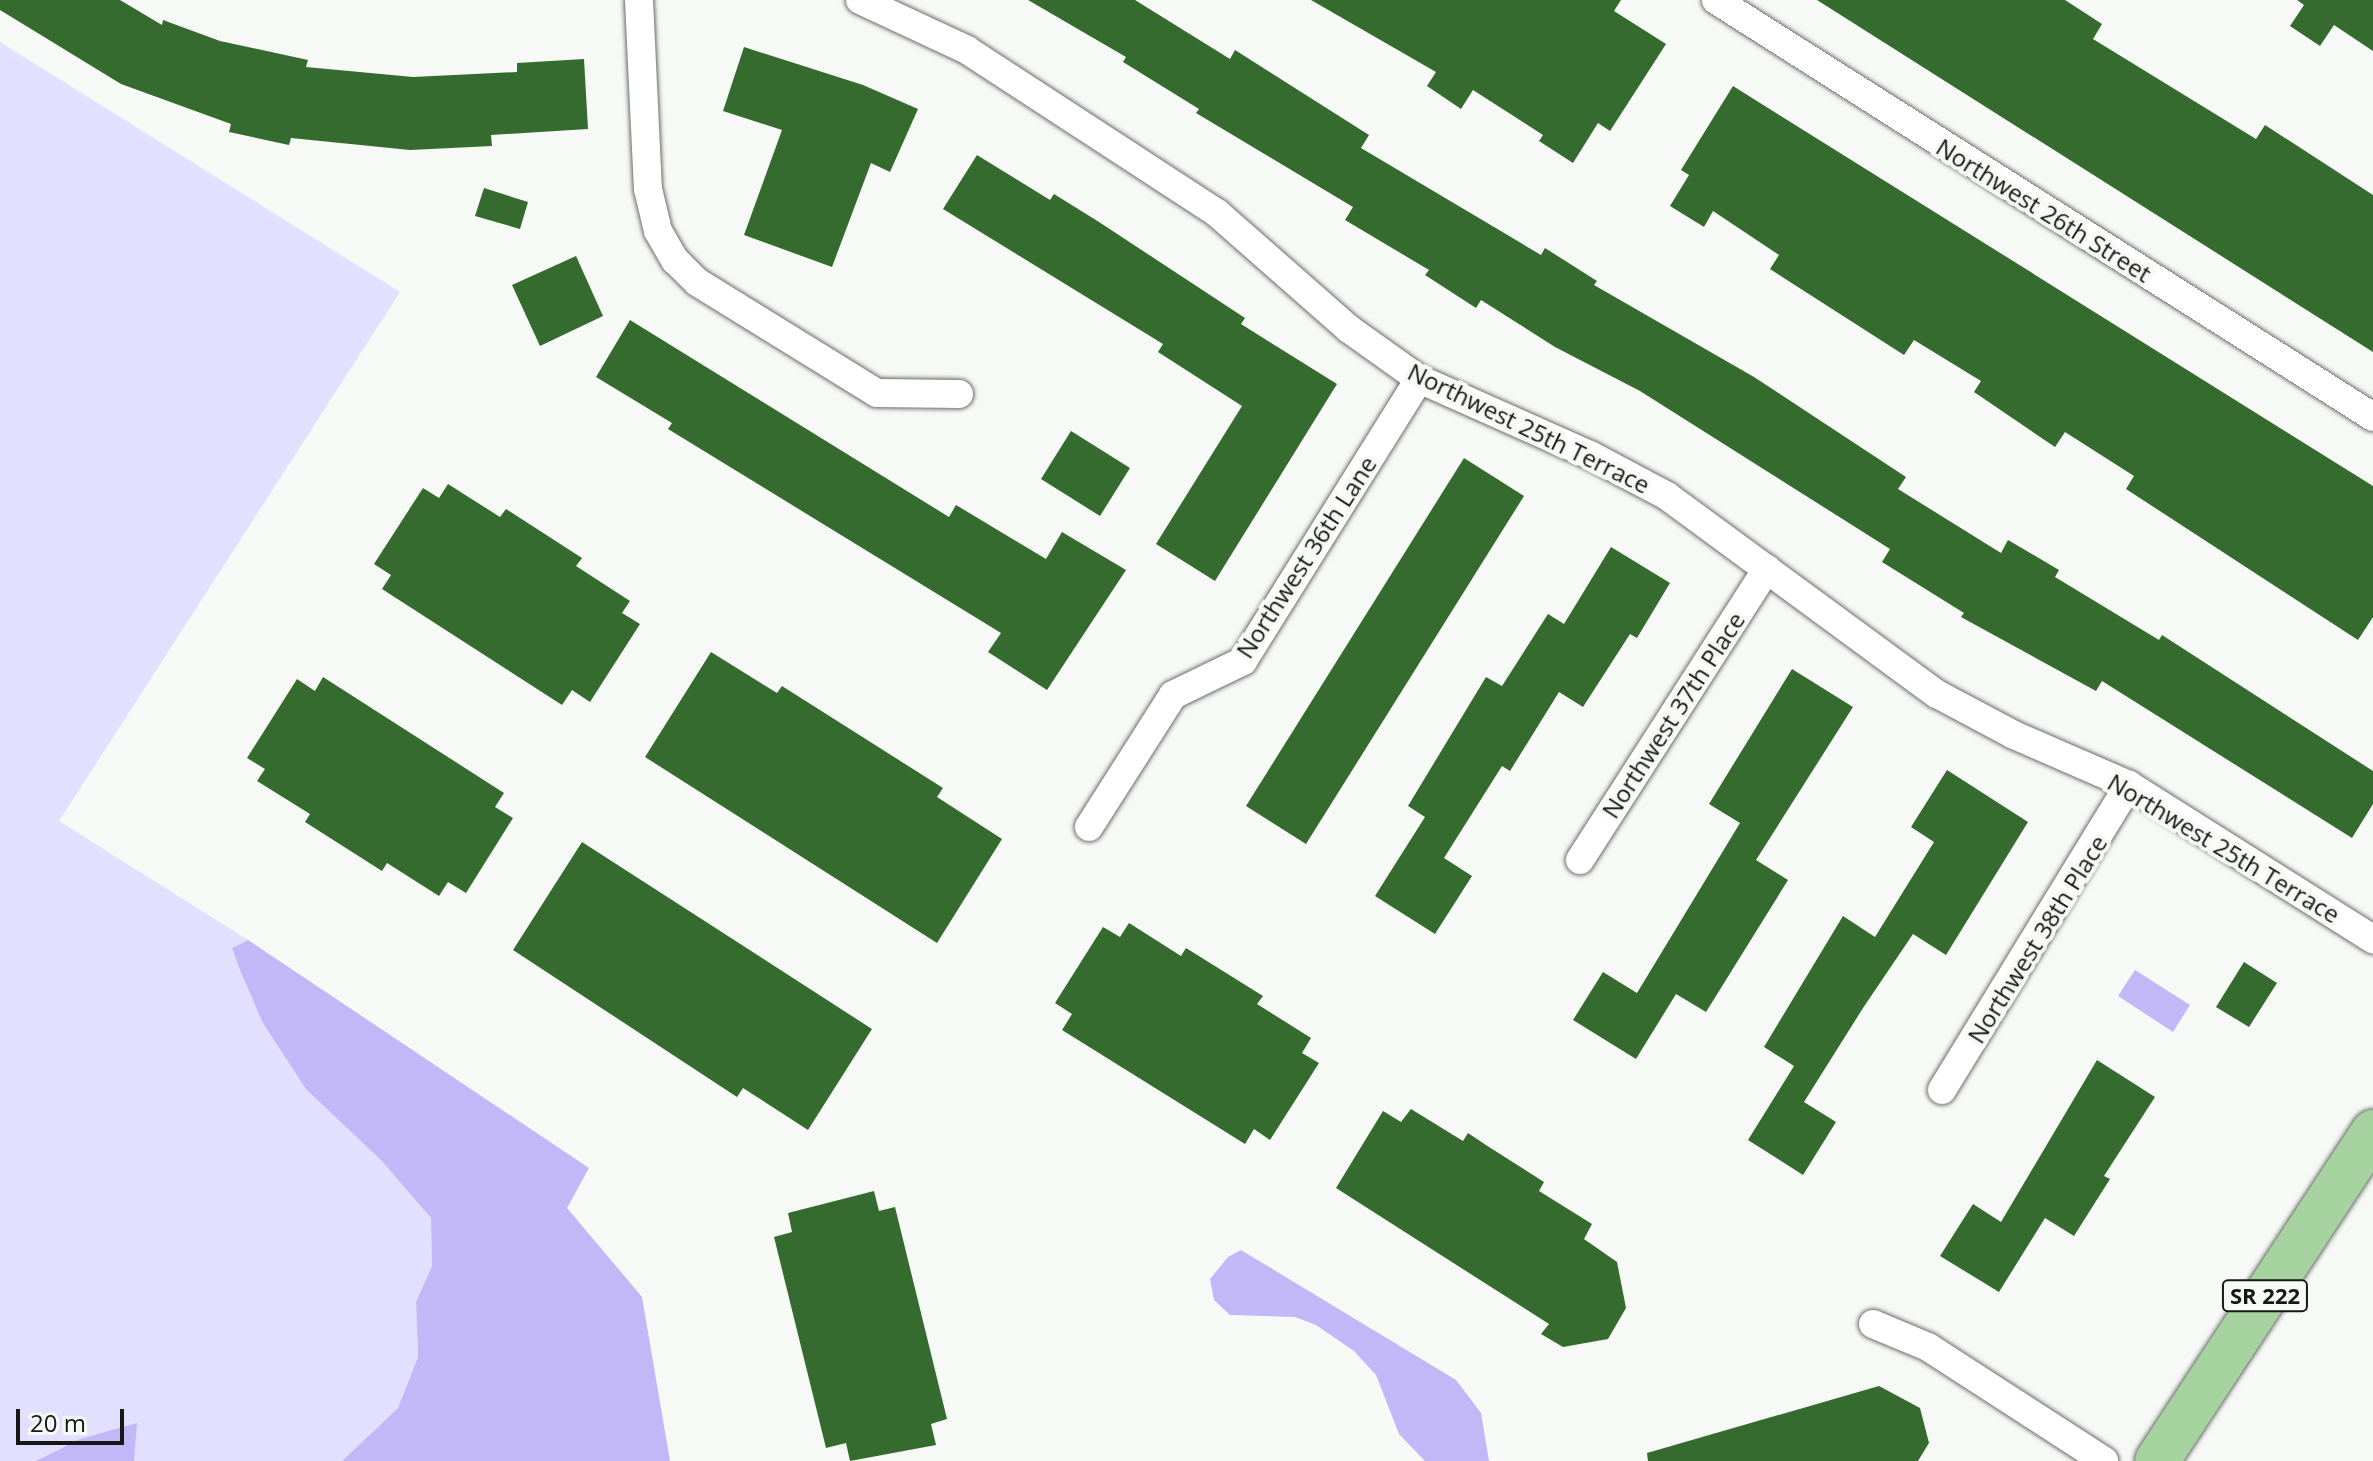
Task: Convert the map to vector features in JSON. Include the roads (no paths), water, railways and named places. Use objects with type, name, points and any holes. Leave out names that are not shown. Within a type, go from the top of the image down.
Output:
[{"type":"main road","name":"SR 222","points":[[2157,1461],[2373,1132]]},
{"type":"street","points":[[639,0],[648,189],[658,231],[675,260],[697,282],[877,393],[959,394]]},
{"type":"street","name":"Northwest 25th Terrace","points":[[860,0],[967,50],[1217,213],[1349,329],[1419,379],[1590,455],[1667,496],[1937,694],[2129,785],[2373,939]]},
{"type":"street","name":"Northwest 26th Street","points":[[1730,3],[2373,417]]},
{"type":"street","name":"Northwest 36th Lane","points":[[1089,827],[1173,695],[1243,661],[1419,379]]},
{"type":"street","name":"Northwest 37th Place","points":[[1580,860],[1767,569]]},
{"type":"street","name":"Northwest 38th Place","points":[[1942,1090],[2129,785]]},
{"type":"street","points":[[1873,1324],[1928,1347],[2104,1461]]}]
